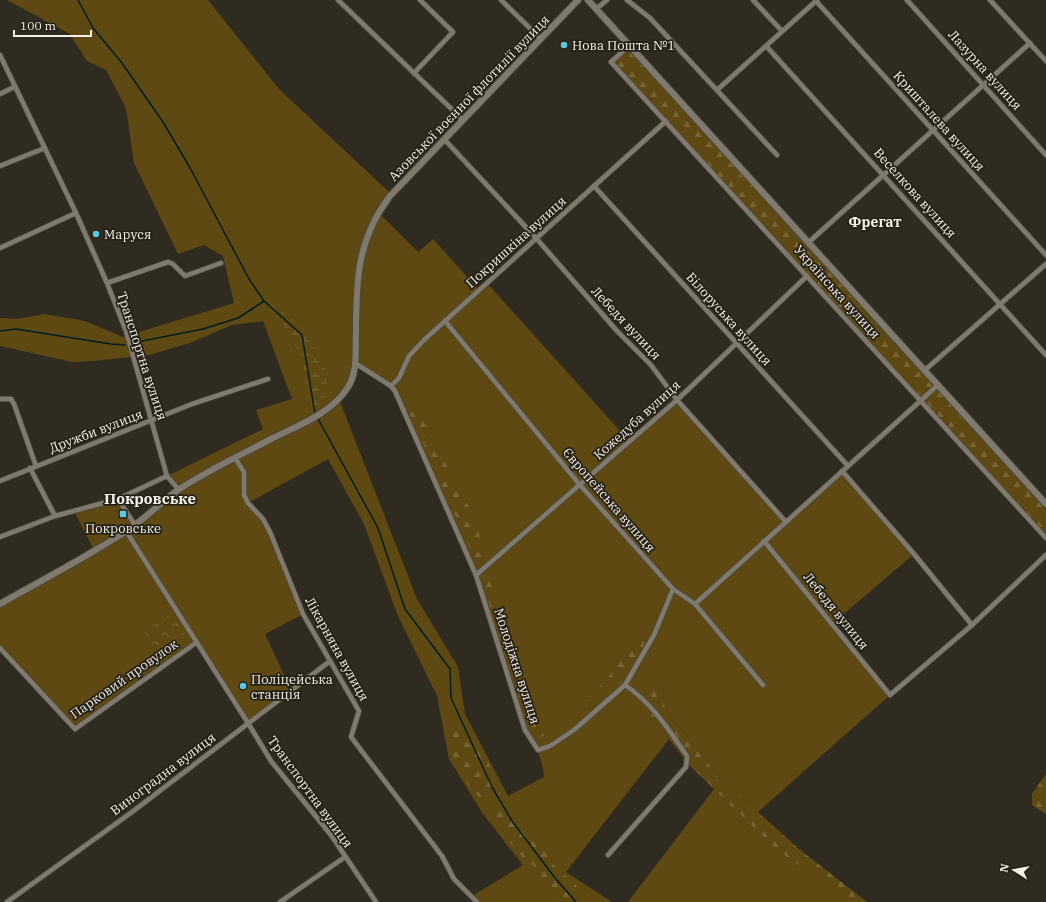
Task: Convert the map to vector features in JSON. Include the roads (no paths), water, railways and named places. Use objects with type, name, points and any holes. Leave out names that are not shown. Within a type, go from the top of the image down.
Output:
[{"type":"street","points":[[338,0],[463,120]]},
{"type":"street","points":[[414,73],[453,32],[420,0]]},
{"type":"street","points":[[501,0],[541,39]]},
{"type":"street","name":"Азовської воєнної флотилії вулиця","points":[[0,604],[126,531],[179,490],[235,458],[305,422],[323,411],[338,399],[348,387],[353,376],[355,363],[356,294],[358,273],[368,231],[378,212],[390,196],[446,140],[463,120],[578,0]]},
{"type":"street","points":[[588,0],[1046,504]]},
{"type":"street","points":[[596,9],[607,0]]},
{"type":"street","points":[[628,0],[650,18],[777,154]]},
{"type":"street","points":[[754,0],[782,32]]},
{"type":"street","points":[[717,90],[816,0]]},
{"type":"street","name":"Кришталева вулиця","points":[[816,0],[1046,255]]},
{"type":"street","name":"Лазурна вулиця","points":[[907,0],[1046,154]]},
{"type":"street","points":[[990,0],[1046,61]]},
{"type":"street","points":[[809,242],[1030,43]]},
{"type":"street","name":"Українська вулиця","points":[[629,46],[612,62],[1046,538]]},
{"type":"street","name":"Веселкова вулиця","points":[[767,47],[1046,355]]},
{"type":"street","name":"Транспортна вулиця","points":[[0,55],[14,87],[76,213],[107,283],[126,331],[166,476],[179,490]]},
{"type":"street","points":[[0,94],[14,87]]},
{"type":"street","name":"Покришкіна вулиця","points":[[391,386],[400,378],[409,356],[445,321],[666,121]]},
{"type":"street","name":"Лебедя вулиця","points":[[446,140],[536,238],[616,331],[651,365],[677,400],[786,522]]},
{"type":"street","points":[[0,166],[45,148]]},
{"type":"street","name":"Білоруська вулиця","points":[[594,186],[848,466]]},
{"type":"street","points":[[0,248],[76,213]]},
{"type":"street","points":[[107,283],[168,262],[173,264],[185,276],[221,263]]},
{"type":"street","points":[[925,370],[1046,264]]},
{"type":"street","name":"Кожедуба вулиця","points":[[476,575],[677,400],[807,276]]},
{"type":"street","name":"Європейська вулиця","points":[[445,321],[580,485],[673,589],[695,604],[763,685]]},
{"type":"street","points":[[355,363],[391,386]]},
{"type":"street","name":"Дружби вулиця","points":[[0,481],[192,404],[268,379]]},
{"type":"street","points":[[695,604],[938,385]]},
{"type":"street","name":"Молодіжна вулиця","points":[[391,386],[476,575],[526,730],[538,750],[550,746],[574,730],[625,684]]},
{"type":"street","points":[[0,399],[11,399],[36,466]]},
{"type":"street","name":"Лікарняна вулиця","points":[[235,458],[244,472],[244,495],[248,503],[263,519],[270,532],[303,614],[359,711],[350,737],[442,856],[454,879],[477,902]]},
{"type":"street","points":[[30,468],[55,516]]},
{"type":"street","points":[[842,471],[914,554],[972,625],[1046,555]]},
{"type":"street","points":[[0,536],[55,516],[118,499],[166,476]]},
{"type":"street","points":[[118,499],[135,525]]},
{"type":"street","name":"Транспортна вулиця","points":[[126,531],[248,722],[271,761],[331,835],[376,902]]},
{"type":"street","name":"Лебедя вулиця","points":[[764,541],[890,695],[972,625]]},
{"type":"street","points":[[608,855],[686,767],[687,756],[653,709],[642,696],[625,684],[654,635],[673,589]]},
{"type":"street","name":"Парковий провулок","points":[[0,648],[75,730],[197,642]]},
{"type":"street","name":"Виноградна вулиця","points":[[8,902],[132,812],[248,722],[330,661]]},
{"type":"street","points":[[280,902],[345,857]]},
{"type":"waterway","points":[[78,0],[93,28],[122,63],[163,122],[189,166],[249,279],[264,301],[302,335],[315,414]]},
{"type":"waterway","points":[[132,343],[203,329],[238,318],[264,301]]},
{"type":"waterway","points":[[0,331],[16,329],[125,345]]},
{"type":"waterway","points":[[317,417],[378,528],[405,609],[450,669],[451,698],[492,787],[512,821],[555,878],[576,902]]},
{"type":"place","name":"Нова Пошта №1","points":[[564,45]]},
{"type":"place","name":"Маруся","points":[[96,234]]},
{"type":"place","name":"Покровське","points":[[123,514]]},
{"type":"place","name":"Поліцейська станція","points":[[243,686]]},
{"type":"district","name":"Фрегат","points":[[875,222]]},
{"type":"district","name":"Покровське","points":[[150,498]]}]
